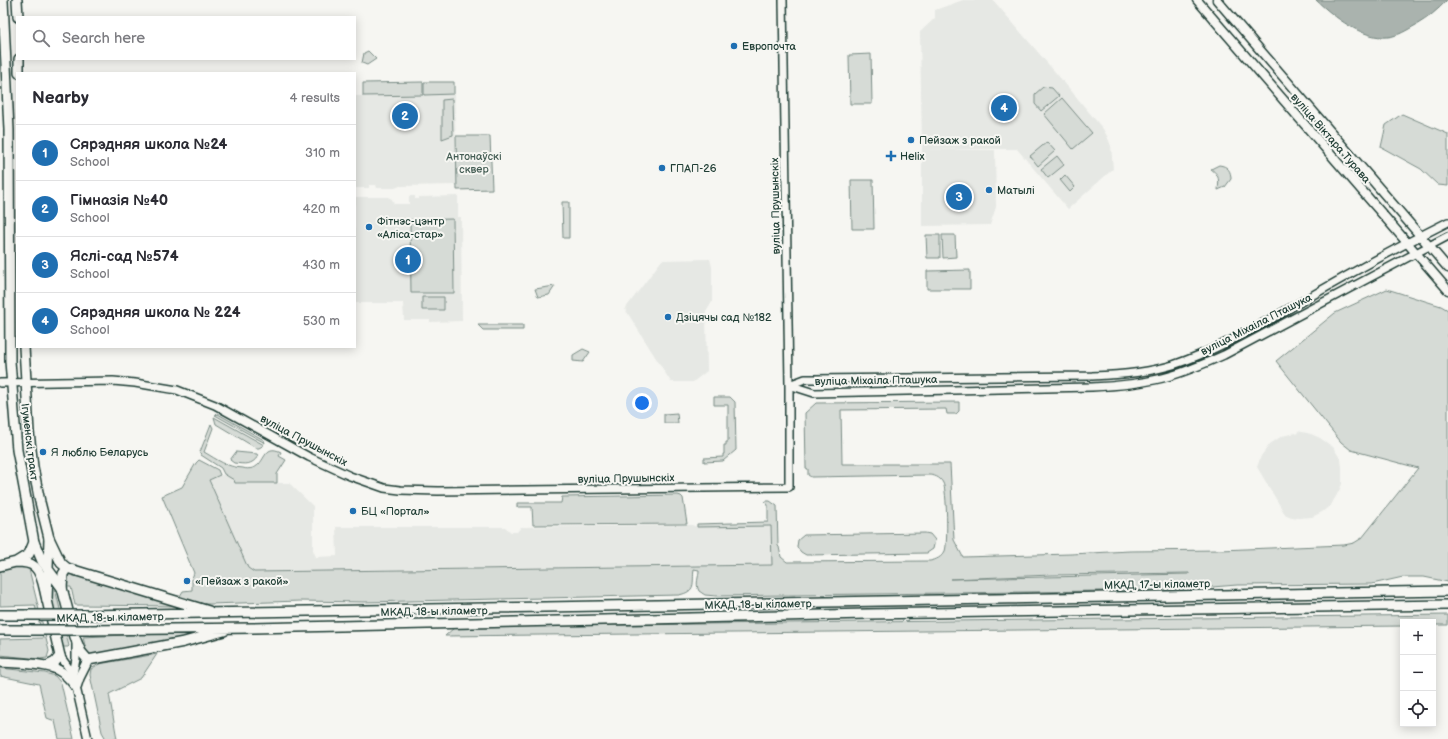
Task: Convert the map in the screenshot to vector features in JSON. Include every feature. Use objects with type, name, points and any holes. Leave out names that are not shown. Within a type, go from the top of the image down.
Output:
[{"type":"main road","name":"Ігуменскі тракт","points":[[4,0],[9,130],[11,383],[17,450],[37,551],[49,571],[62,588],[76,640],[81,652],[88,660]]},
{"type":"main road","points":[[17,0],[18,16]]},
{"type":"main road","name":"вуліца Віктара Турава","points":[[1197,0],[1448,290]]},
{"type":"main road","name":"вуліца Віктара Турава","points":[[1217,0],[1448,268]]},
{"type":"main road","points":[[19,60],[19,72]]},
{"type":"main road","name":"Ігуменскі тракт","points":[[24,348],[29,432],[40,502],[49,538],[47,600],[60,656]]},
{"type":"main road","points":[[49,538],[61,563],[67,568],[218,613]]},
{"type":"main road","points":[[0,566],[16,562],[29,554],[34,542]]},
{"type":"main road","points":[[16,562],[28,563],[35,567],[40,575],[47,600]]},
{"type":"main road","points":[[62,588],[63,574],[67,568]]},
{"type":"main road","name":"МКАД, 17-ы кіламетр","points":[[867,601],[1448,591]]},
{"type":"main road","name":"МКАД, 18-ы кіламетр","points":[[0,615],[218,613],[867,601]]},
{"type":"main road","name":"МКАД, 18-ы кіламетр","points":[[0,630],[253,628],[868,614],[1448,605]]},
{"type":"main road","points":[[0,662],[47,666],[57,669],[67,676],[76,687],[88,660],[184,642],[223,631],[253,628]]},
{"type":"main road","points":[[47,666],[56,662],[60,656]]},
{"type":"street","name":"вуліца Прушынскіх","points":[[0,383],[113,381],[177,390],[215,405],[313,459],[350,476],[384,488],[438,492],[789,487],[789,385],[783,0]]},
{"type":"street","name":"вуліца Міхаіла Пташука","points":[[789,385],[805,379],[1092,376],[1133,373],[1158,368],[1201,354],[1249,331],[1407,243],[1448,222]]},
{"type":"street","name":"вуліца Міхаіла Пташука","points":[[789,385],[814,393],[1092,387],[1134,384],[1162,378],[1187,371],[1224,356],[1448,236]]},
{"type":"street","points":[[73,674],[76,659],[76,640]]},
{"type":"street","points":[[60,656],[73,674],[88,739]]},
{"type":"shaded area","points":[[963,0],[993,0],[1068,87],[1103,129],[1107,136],[1111,146],[1113,169],[1068,209],[1017,149],[922,149],[920,32],[935,18],[935,10]]},
{"type":"shaded area","points":[[1316,0],[1447,0],[1429,17],[1402,32],[1388,37],[1378,37],[1349,26]]},
{"type":"shaded area","points":[[454,82],[457,185],[377,188],[376,185],[369,185],[369,188],[356,188],[356,96],[363,96],[363,83]]},
{"type":"shaded area","points":[[922,149],[995,150],[996,207],[990,225],[922,226]]},
{"type":"shaded area","points":[[409,196],[415,196],[415,199],[419,199],[419,197],[458,196],[458,217],[461,217],[462,321],[430,322],[430,320],[404,320],[403,303],[356,303],[356,197],[388,197],[392,199],[394,204],[409,204]]},
{"type":"shaded area","name":"Дзіцячы сад №182","points":[[710,259],[712,267],[712,302],[706,312],[707,371],[693,382],[671,382],[625,309],[662,260]]},
{"type":"shaded area","points":[[1298,431],[1320,438],[1333,447],[1341,460],[1342,484],[1339,491],[1331,505],[1312,517],[1299,518],[1286,516],[1257,467],[1261,456],[1270,444],[1282,436],[1297,434]]},
{"type":"shaded area","points":[[224,474],[235,479],[235,483],[289,483],[313,506],[313,550],[316,557],[337,556],[336,527],[505,527],[511,532],[517,532],[521,527],[684,525],[692,525],[697,527],[771,526],[773,565],[254,572],[248,568],[208,480]]},
{"type":"green space","points":[[368,51],[376,59],[367,65],[362,63],[364,53]]},
{"type":"green space","points":[[871,54],[872,104],[850,104],[849,55]]},
{"type":"green space","points":[[423,82],[423,95],[363,96],[363,83]]},
{"type":"green space","points":[[424,82],[454,82],[454,94],[424,95]]},
{"type":"green space","points":[[1043,87],[1052,88],[1059,96],[1041,111],[1035,104],[1035,94]]},
{"type":"green space","points":[[1062,98],[1092,133],[1073,149],[1044,114]]},
{"type":"green space","points":[[452,99],[453,135],[442,139],[442,100]]},
{"type":"green space","points":[[1402,114],[1448,134],[1448,186],[1438,185],[1421,169],[1381,147],[1386,125]]},
{"type":"green space","name":"Антонаўскі сквер","points":[[456,136],[490,136],[492,189],[457,190]]},
{"type":"green space","points":[[1047,142],[1055,151],[1038,166],[1030,156]]},
{"type":"green space","points":[[1057,156],[1064,165],[1048,178],[1041,169]]},
{"type":"green space","points":[[1219,165],[1225,166],[1228,169],[1231,179],[1225,187],[1218,190],[1219,181],[1214,171],[1211,169]]},
{"type":"green space","points":[[1065,175],[1075,187],[1070,192],[1060,180]]},
{"type":"green space","points":[[851,180],[873,180],[874,229],[852,229]]},
{"type":"green space","points":[[562,202],[569,202],[569,238],[563,238]]},
{"type":"green space","points":[[453,219],[454,293],[411,293],[410,220]]},
{"type":"green space","points":[[926,235],[940,235],[940,258],[927,258]]},
{"type":"green space","points":[[942,235],[955,235],[956,257],[943,258]]},
{"type":"green space","points":[[970,270],[970,289],[927,289],[927,271]]},
{"type":"green space","points":[[555,286],[549,295],[538,297],[535,289]]},
{"type":"green space","points":[[1387,289],[1441,306],[1448,310],[1448,582],[1424,577],[1403,577],[1372,584],[1237,585],[1175,590],[716,596],[705,595],[699,591],[697,583],[699,570],[694,569],[691,589],[679,595],[364,602],[300,601],[210,604],[198,604],[182,599],[180,596],[183,591],[192,590],[192,578],[194,573],[162,496],[182,487],[199,460],[218,470],[220,475],[209,480],[248,568],[254,572],[772,565],[771,526],[697,527],[697,524],[768,522],[768,505],[765,501],[770,501],[777,506],[778,546],[781,557],[787,562],[930,561],[941,557],[946,546],[947,517],[943,483],[939,478],[928,475],[811,477],[808,475],[808,469],[806,468],[805,413],[816,403],[959,402],[959,411],[956,414],[947,414],[946,409],[841,410],[842,464],[950,464],[954,540],[963,557],[1130,551],[1221,550],[1344,545],[1354,543],[1362,538],[1418,468],[1351,450],[1341,442],[1276,361],[1335,313]],"holes":[[[1189,574],[951,579],[1052,575]]]},
{"type":"green space","points":[[422,297],[444,297],[444,310],[422,310]]},
{"type":"green space","points":[[478,325],[523,325],[523,330],[483,330]]},
{"type":"green space","points":[[583,349],[590,352],[583,362],[573,361],[573,355]]},
{"type":"green space","points":[[714,397],[730,397],[735,402],[736,450],[723,461],[704,462],[704,458],[723,457],[724,445],[728,442],[728,405],[714,405]]},
{"type":"green space","points":[[677,413],[678,423],[664,423],[664,414]]},
{"type":"green space","points":[[218,414],[264,440],[265,443],[215,415]]},
{"type":"green space","points":[[214,417],[264,445],[256,448],[216,424]]},
{"type":"green space","points":[[211,424],[213,428],[204,452],[227,465],[249,469],[257,466],[265,455],[271,450],[281,452],[279,456],[286,460],[277,474],[277,483],[235,483],[234,480],[224,474],[221,468],[201,455],[200,452]]},
{"type":"green space","points":[[236,452],[257,454],[258,456],[250,463],[234,463],[230,460]]},
{"type":"green space","points":[[678,495],[683,498],[687,524],[533,525],[532,507],[517,507],[517,503],[561,503],[562,497]]},
{"type":"green space","points":[[930,534],[935,540],[933,549],[927,553],[806,555],[797,547],[798,540],[804,535]]},
{"type":"green space","points":[[21,565],[27,566],[29,569],[49,651],[47,658],[40,659],[0,655],[0,639],[43,638],[35,605],[0,606],[0,571]]},
{"type":"green space","points":[[67,572],[179,606],[75,605],[71,587],[67,587],[65,577]]},
{"type":"green space","points":[[50,588],[55,589],[68,647],[63,647],[49,591]]},
{"type":"green space","points":[[1448,615],[1448,625],[1436,625],[1436,619],[1400,619],[1400,626],[445,636],[455,627]]},
{"type":"green space","points":[[211,631],[172,641],[89,655],[86,650],[83,637]]},
{"type":"green space","points":[[157,654],[141,678],[109,694],[117,739],[106,739],[102,732],[90,675],[91,669],[99,664]]},
{"type":"green space","points":[[0,668],[45,673],[55,676],[61,683],[74,739],[59,739],[55,721],[47,718],[39,684],[0,676]]},
{"type":"place","name":"Европочта","points":[[734,46]]},
{"type":"place","name":"Сярэдняя школа № 224","points":[[1004,108]]},
{"type":"place","name":"Гімназія №40","points":[[405,116]]},
{"type":"place","name":"Пейзаж з ракой","points":[[911,140]]},
{"type":"place","name":"Helix","points":[[891,156]]},
{"type":"place","name":"ГПАП-26","points":[[662,168]]},
{"type":"place","name":"Матылі","points":[[989,190]]},
{"type":"place","name":"Яслі-сад №574","points":[[959,197]]},
{"type":"place","name":"Фітнэс-цэнтр «Аліса-стар»","points":[[369,227]]},
{"type":"place","name":"Сярэдняя школа №24","points":[[408,260]]},
{"type":"place","name":"Дзіцячы сад №182","points":[[668,317]]},
{"type":"place","name":"Я люблю Беларусь","points":[[43,452]]},
{"type":"place","name":"БЦ «Портал»","points":[[353,511]]},
{"type":"place","name":"«Пейзаж з ракой»","points":[[187,581]]}]
